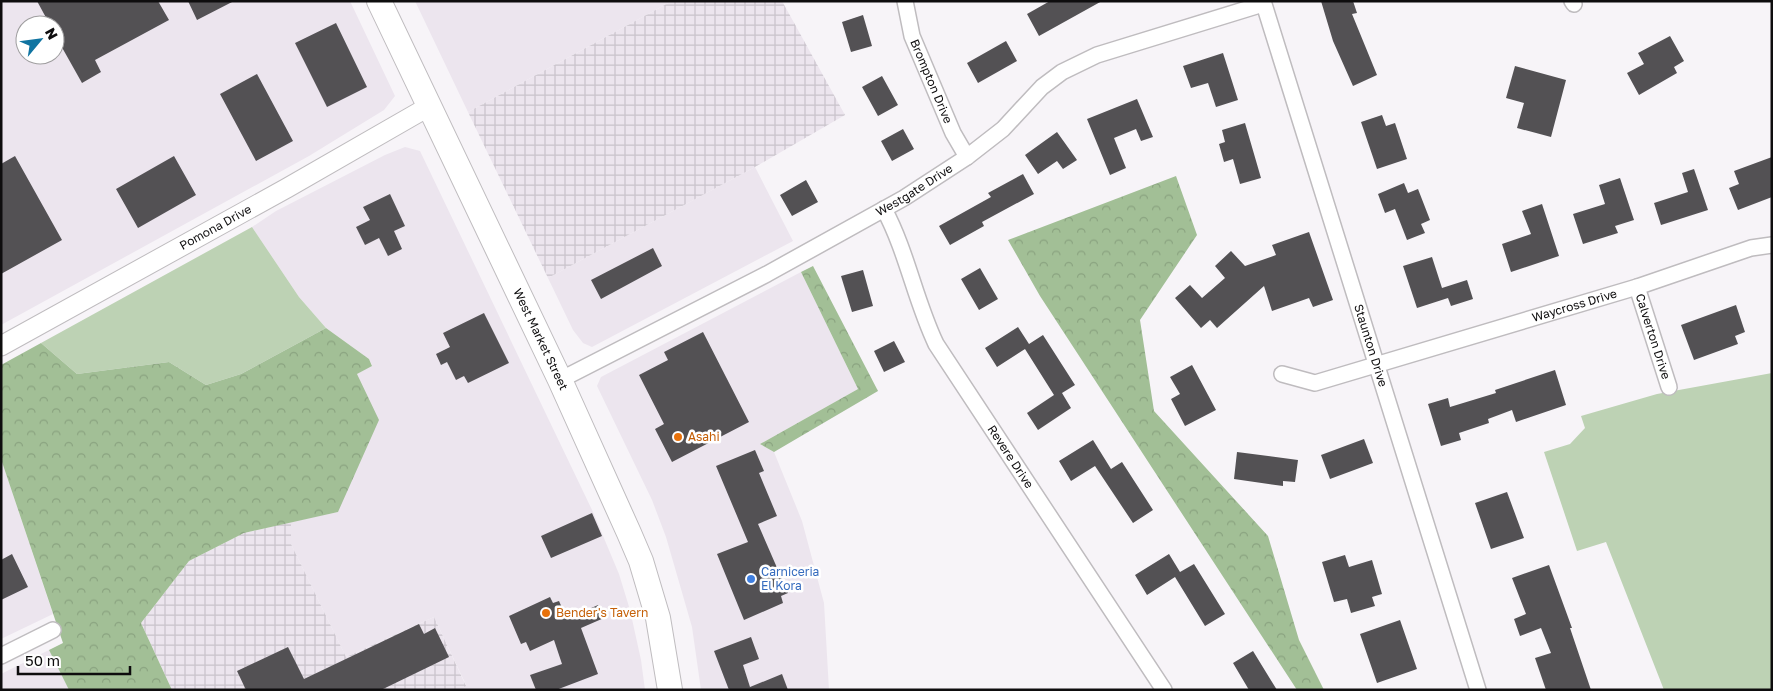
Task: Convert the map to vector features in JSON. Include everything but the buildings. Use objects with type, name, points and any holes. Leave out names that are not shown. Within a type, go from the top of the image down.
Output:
[{"type":"main road","name":"West Market Street","points":[[378,1],[560,380],[641,561],[658,618],[670,690]]},
{"type":"street","name":"Brompton Drive","points":[[906,1],[912,36],[953,133],[966,158]]},
{"type":"street","name":"Westgate Drive","points":[[560,380],[767,274],[884,209],[966,158],[1003,129],[1042,87],[1062,72],[1097,55],[1263,3]]},
{"type":"street","name":"Staunton Drive","points":[[1263,3],[1478,690]]},
{"type":"street","name":"Pomona Drive","points":[[1,346],[287,188],[428,107]]},
{"type":"street","name":"Revere Drive","points":[[884,209],[897,233],[928,327],[936,344],[1164,690]]},
{"type":"street","name":"Waycross Drive","points":[[1282,374],[1315,383],[1637,287],[1751,248],[1772,244]]},
{"type":"street","name":"Calverton Drive","points":[[1637,287],[1669,387]]},
{"type":"street","points":[[1,656],[53,630]]},
{"type":"shaded area","points":[[1,1],[350,1],[395,96],[384,110],[309,156],[1,325]]},
{"type":"shaded area","points":[[415,1],[672,1],[468,112]]},
{"type":"shaded area","points":[[672,1],[782,1],[845,115],[755,167],[548,278],[468,112]]},
{"type":"shaded area","points":[[405,147],[420,151],[593,512],[619,574],[630,610],[641,660],[645,690],[457,690],[466,685],[434,617],[346,657],[291,544],[291,522],[338,512],[357,374],[372,365],[369,359],[326,328],[299,297],[252,227],[276,211],[385,155]]},
{"type":"shaded area","points":[[755,167],[793,241],[592,347],[583,343],[573,330],[548,278]]},
{"type":"shaded area","points":[[801,272],[858,389],[760,444],[774,452],[802,521],[824,603],[829,690],[701,690],[692,627],[666,537],[652,500],[597,386],[601,377]]},
{"type":"shaded area","points":[[1,459],[53,614],[1,639]]},
{"type":"shaded area","points":[[291,522],[291,544],[346,657],[434,617],[466,686],[457,690],[172,690],[141,623],[189,561],[244,533]]},
{"type":"shaded area","points":[[49,650],[69,690],[1,690],[1,674]]},
{"type":"green space","points":[[1176,176],[1197,235],[1140,320],[1154,411],[1268,536],[1299,640],[1324,690],[1297,690],[1040,296],[1008,240]]},
{"type":"green space","points":[[252,227],[299,297],[326,328],[241,374],[206,385],[169,362],[77,374],[41,343]]},
{"type":"green space","points":[[813,266],[878,391],[774,452],[760,444],[858,389],[801,272]]},
{"type":"green space","points":[[326,328],[369,359],[372,366],[357,374],[379,420],[338,512],[244,533],[189,561],[141,623],[172,690],[69,690],[49,650],[63,643],[1,459],[1,365],[41,343],[77,374],[169,362],[206,385],[241,374]]},
{"type":"green space","points":[[1772,373],[1772,690],[1664,690],[1606,542],[1577,551],[1544,452],[1570,444],[1585,428],[1581,416],[1657,394]]},
{"type":"place","name":"Asahi","points":[[678,437]]},
{"type":"place","name":"Carniceria El Kora","points":[[751,579]]},
{"type":"place","name":"Bender's Tavern","points":[[546,613]]}]
